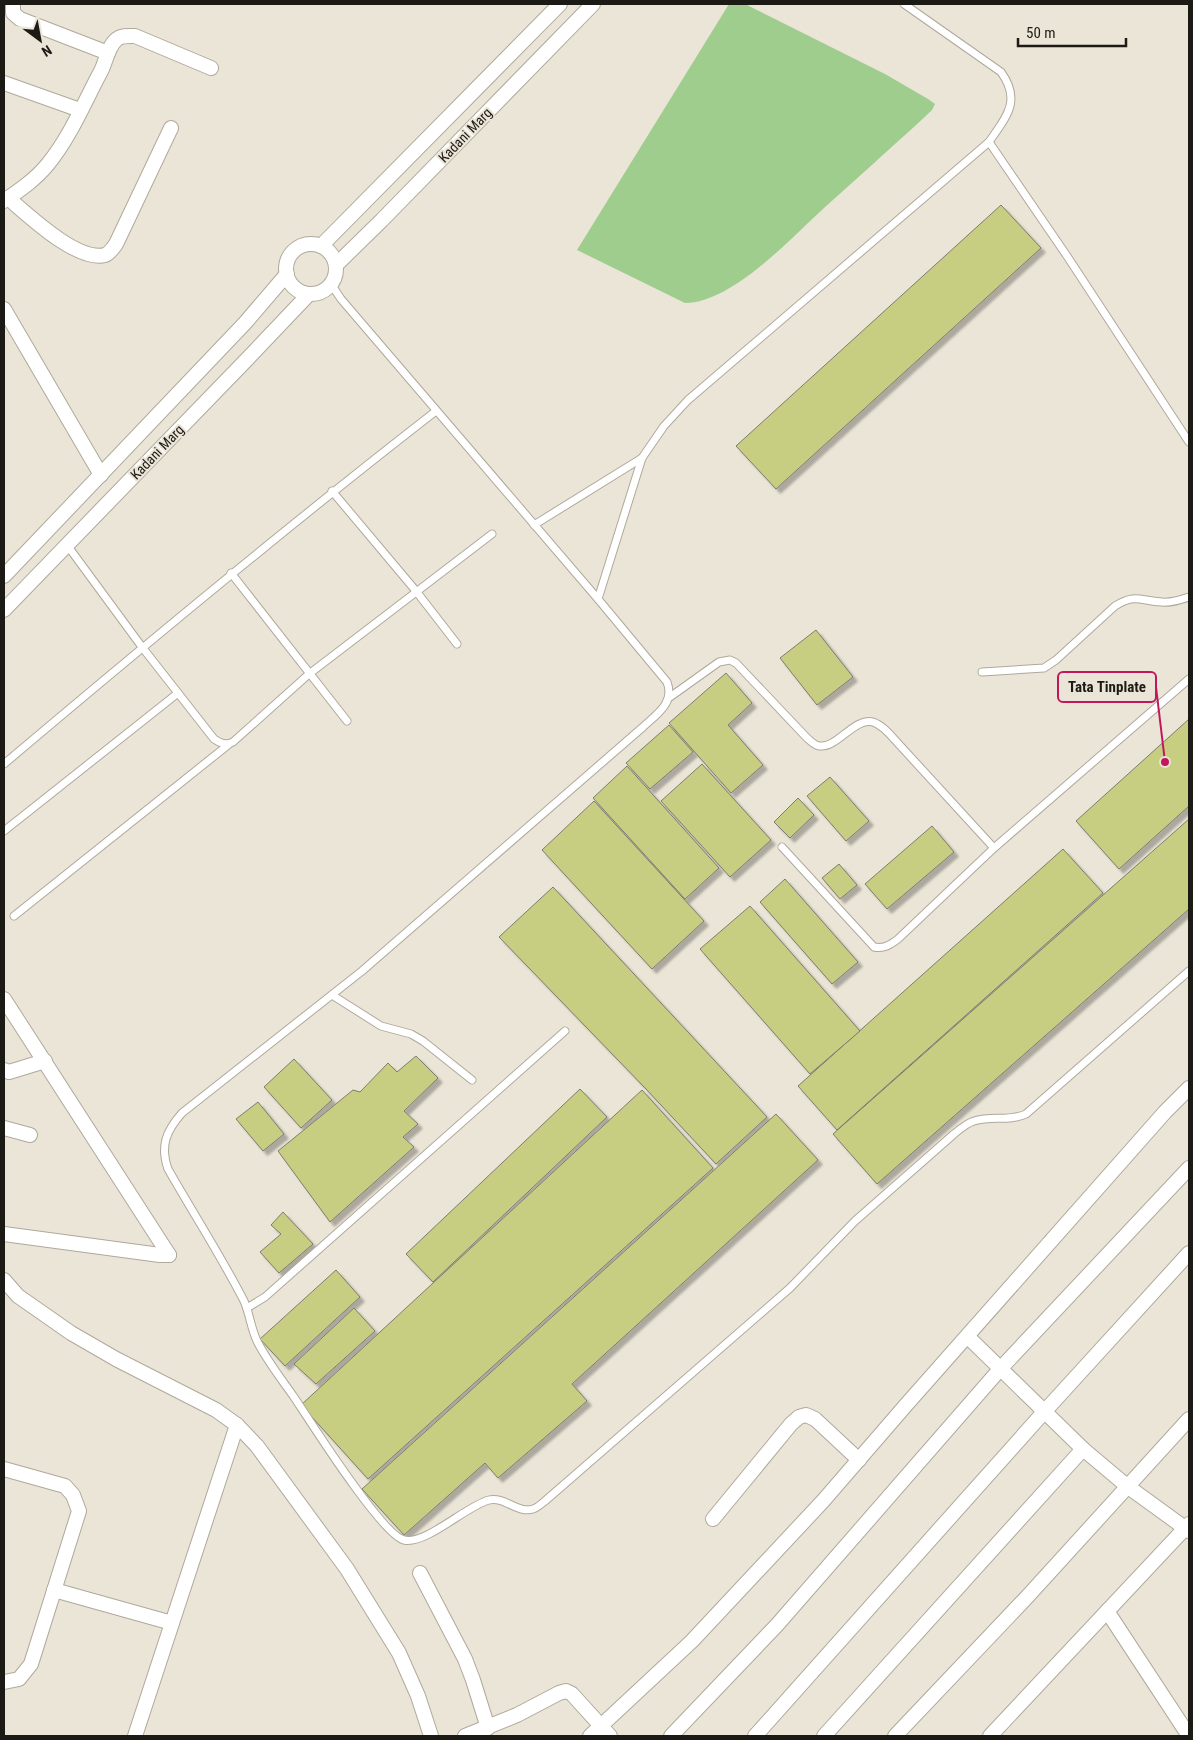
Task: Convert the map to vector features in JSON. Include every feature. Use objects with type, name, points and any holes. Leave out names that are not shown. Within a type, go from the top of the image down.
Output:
[{"type":"street","points":[[13,4],[14,12],[20,19],[108,53]]},
{"type":"street","name":"Kadani Marg","points":[[320,246],[560,4]]},
{"type":"street","name":"Kadani Marg","points":[[336,265],[592,4]]},
{"type":"street","points":[[171,128],[116,244],[111,252],[105,255],[86,253],[66,243],[52,235],[6,200],[23,188],[47,165],[59,149],[103,68],[110,47],[117,39],[126,35],[135,36],[211,68]]},
{"type":"street","points":[[4,83],[80,110]]},
{"type":"street","points":[[306,245],[320,246],[331,253],[336,265],[336,272],[331,284],[325,290],[309,294],[294,288],[287,274],[286,266],[293,253],[306,245]]},
{"type":"street","name":"Kadani Marg","points":[[4,576],[246,323],[287,274]]},
{"type":"street","name":"Kadani Marg","points":[[4,610],[309,294]]},
{"type":"street","points":[[5,312],[101,475]]},
{"type":"street","points":[[4,999],[170,1255],[4,1234]]},
{"type":"street","points":[[4,1070],[9,1072],[44,1060]]},
{"type":"street","points":[[590,1736],[606,1731],[823,1501],[1165,1112],[1189,1088]]},
{"type":"street","points":[[4,1128],[30,1135]]},
{"type":"street","points":[[671,1736],[777,1625],[1001,1368],[1189,1168]]},
{"type":"street","points":[[755,1736],[1044,1412],[1189,1253]]},
{"type":"street","points":[[4,1280],[18,1296],[71,1333],[116,1359],[216,1410],[237,1425],[257,1446],[347,1568],[398,1653],[418,1696],[431,1736]]},
{"type":"street","points":[[968,1337],[1083,1449],[1127,1486],[1188,1527],[990,1736]]},
{"type":"street","points":[[713,1519],[791,1424],[799,1417],[806,1415],[814,1419],[859,1460]]},
{"type":"street","points":[[895,1736],[1027,1597],[1189,1420]]},
{"type":"street","points":[[136,1736],[237,1425]]},
{"type":"street","points":[[824,1736],[1083,1449]]},
{"type":"street","points":[[4,1469],[64,1486],[73,1495],[79,1511],[31,1664],[19,1679],[4,1682]]},
{"type":"street","points":[[420,1573],[465,1660],[488,1728]]},
{"type":"street","points":[[54,1590],[172,1623]]},
{"type":"street","points":[[1107,1611],[1189,1736]]},
{"type":"street","points":[[465,1736],[488,1728],[566,1691],[572,1694],[606,1731]]},
{"type":"lane","points":[[598,599],[642,458],[664,426],[688,400],[989,142],[1003,122],[1012,94],[1008,82],[1001,72],[904,4]]},
{"type":"lane","points":[[989,142],[1189,442]]},
{"type":"lane","points":[[331,284],[341,299],[668,682],[670,697]]},
{"type":"lane","points":[[4,764],[231,573],[436,411]]},
{"type":"lane","points":[[534,525],[642,458]]},
{"type":"lane","points":[[332,492],[416,591],[457,644]]},
{"type":"lane","points":[[14,916],[233,742],[308,674],[492,534]]},
{"type":"lane","points":[[67,545],[142,647],[214,739],[228,745]]},
{"type":"lane","points":[[231,573],[308,674],[347,721]]},
{"type":"lane","points":[[982,672],[1044,668],[1056,660],[1125,600],[1136,597],[1163,603],[1189,597]]},
{"type":"lane","points":[[994,848],[881,726],[875,722],[868,721],[830,744],[818,746],[806,738],[736,663],[730,660],[718,662],[670,697],[666,704],[643,727],[369,965],[182,1113],[172,1124],[166,1139],[164,1156],[168,1169],[247,1308],[259,1345],[341,1468],[372,1509],[396,1536],[410,1541],[427,1535],[478,1504],[490,1500],[500,1500],[526,1510],[531,1510],[546,1501],[790,1288],[855,1221],[954,1134],[975,1120],[1017,1118],[1026,1114],[1189,971]]},
{"type":"lane","points":[[782,847],[874,947],[889,946],[994,848],[1189,679]]},
{"type":"lane","points":[[4,831],[178,693]]},
{"type":"lane","points":[[332,995],[381,1026],[410,1034],[423,1041],[472,1080]]},
{"type":"lane","points":[[247,1308],[265,1297],[565,1031]]},
{"type":"shaded area","points":[[729,4],[745,4],[885,74],[935,104],[932,110],[915,126],[760,267],[722,292],[703,300],[685,303],[577,250]]},
{"type":"building","points":[[1001,205],[1041,248],[776,489],[736,446]]},
{"type":"building","points":[[816,630],[853,677],[817,705],[780,658]]},
{"type":"building","points":[[726,673],[752,703],[728,725],[763,765],[731,793],[669,723]]},
{"type":"building","points":[[1189,719],[1189,806],[1119,869],[1076,821]]},
{"type":"building","points":[[669,725],[693,752],[650,789],[626,763]]},
{"type":"building","points":[[702,764],[771,840],[730,877],[661,801]]},
{"type":"building","points":[[627,766],[719,868],[685,899],[593,798]]},
{"type":"building","points":[[830,777],[869,821],[846,841],[807,796]]},
{"type":"building","points":[[798,798],[814,815],[790,838],[774,822]]},
{"type":"building","points":[[594,801],[704,921],[652,969],[542,850]]},
{"type":"building","points":[[1189,819],[1189,909],[877,1184],[833,1134]]},
{"type":"building","points":[[932,826],[954,852],[887,909],[865,884]]},
{"type":"building","points":[[1063,849],[1103,893],[837,1130],[798,1086]]},
{"type":"building","points":[[839,864],[857,885],[840,899],[822,878]]},
{"type":"building","points":[[785,879],[858,962],[832,984],[760,902]]},
{"type":"building","points":[[553,887],[767,1117],[716,1164],[499,937]]},
{"type":"building","points":[[750,906],[860,1031],[810,1074],[700,949]]},
{"type":"building","points":[[416,1056],[438,1078],[404,1111],[418,1124],[403,1137],[414,1147],[330,1222],[278,1151],[353,1090],[360,1092],[388,1063],[397,1072]]},
{"type":"building","points":[[294,1059],[332,1100],[301,1128],[264,1087]]},
{"type":"building","points":[[580,1089],[607,1117],[433,1282],[406,1254]]},
{"type":"building","points":[[642,1090],[713,1168],[368,1479],[301,1405]]},
{"type":"building","points":[[258,1102],[284,1134],[263,1151],[236,1119]]},
{"type":"building","points":[[776,1114],[818,1160],[572,1384],[587,1401],[498,1478],[485,1463],[404,1535],[362,1489]]},
{"type":"building","points":[[283,1212],[313,1244],[279,1273],[260,1252],[281,1234],[271,1225]]},
{"type":"building","points":[[336,1270],[360,1297],[285,1366],[260,1339]]},
{"type":"building","points":[[354,1308],[375,1331],[316,1384],[294,1364]]},
{"type":"place","name":"Tata Tinplate","points":[[1165,762]]}]
